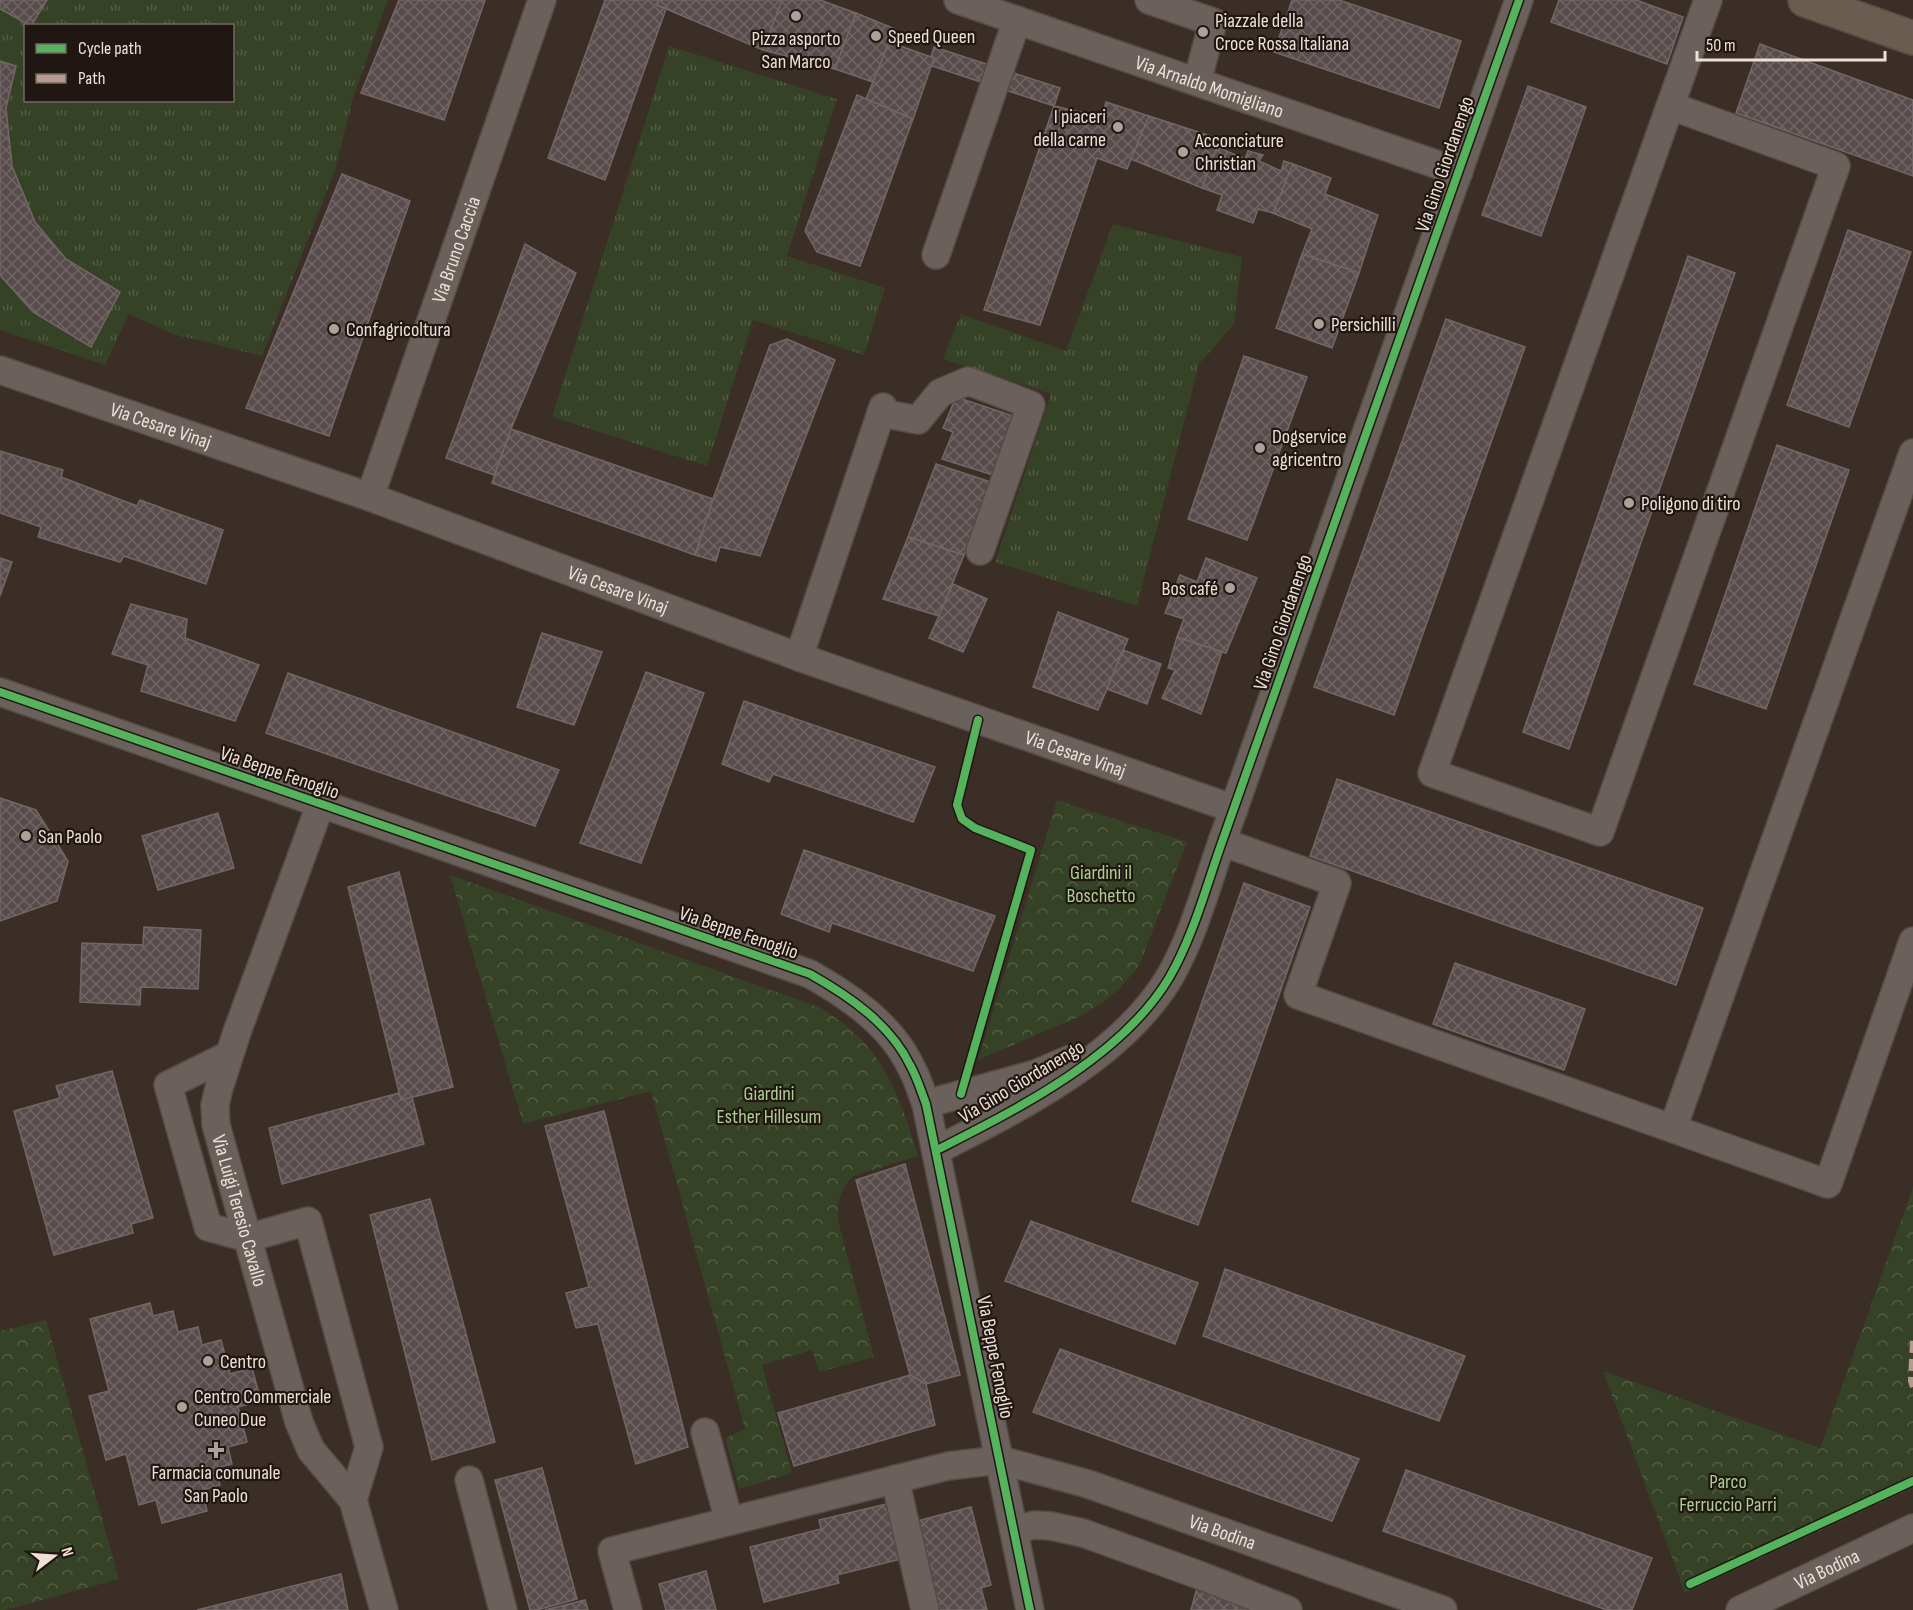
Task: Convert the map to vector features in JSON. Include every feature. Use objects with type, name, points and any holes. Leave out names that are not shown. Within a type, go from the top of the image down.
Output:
[{"type":"main road","points":[[1805,0],[1913,38]]},
{"type":"street","name":"Via Bruno Caccia","points":[[370,497],[542,0]]},
{"type":"street","name":"Via Arnaldo Momigliano","points":[[958,0],[1459,172]]},
{"type":"street","points":[[1149,0],[1213,22],[1197,82]]},
{"type":"street","name":"Via Gino Giordanengo","points":[[937,1150],[1009,1113],[1062,1081],[1113,1042],[1142,1014],[1168,978],[1187,939],[1234,809],[1519,0]]},
{"type":"street","points":[[1671,106],[1836,166],[1600,832],[1432,773],[1708,0]]},
{"type":"street","points":[[936,255],[1017,20]]},
{"type":"street","name":"Via Cesare Vinaj","points":[[0,370],[370,497],[799,657],[1234,809]]},
{"type":"street","points":[[799,657],[882,410],[918,420],[940,393],[968,381],[1031,405],[980,551]]},
{"type":"street","points":[[1673,1128],[1913,453]]},
{"type":"street","name":"Via Beppe Fenoglio","points":[[0,692],[810,974],[843,992],[896,1041],[911,1065],[926,1104],[1030,1610]]},
{"type":"street","name":"Via Luigi Teresio Cavallo","points":[[321,803],[230,1055],[215,1105],[216,1125],[299,1422],[311,1450],[353,1500],[384,1610]]},
{"type":"street","points":[[1222,842],[1337,883],[1298,995],[1828,1184],[1913,941]]},
{"type":"street","name":"Via Gino Giordanengo","points":[[926,1104],[1035,1074],[1113,1042]]},
{"type":"street","points":[[230,1055],[168,1085],[208,1227],[248,1238],[308,1221],[369,1447],[353,1500]]},
{"type":"street","points":[[705,1432],[729,1521]]},
{"type":"street","points":[[628,1610],[612,1551],[948,1466],[1000,1460]]},
{"type":"street","name":"Via Bodina","points":[[1000,1460],[1088,1484],[1443,1610]]},
{"type":"street","points":[[895,1479],[925,1610]]},
{"type":"street","points":[[469,1480],[503,1610]]},
{"type":"street","points":[[1014,1530],[1034,1525],[1083,1533],[1288,1610]]},
{"type":"street","name":"Via Bodina","points":[[1740,1610],[1913,1528]]},
{"type":"green space","points":[[0,0],[388,0],[353,98],[335,171],[262,356],[173,334],[129,314],[105,365],[0,330]]},
{"type":"green space","points":[[669,46],[837,99],[787,256],[885,288],[864,355],[753,320],[707,466],[552,417]]},
{"type":"green space","points":[[1113,224],[1242,257],[1234,324],[1199,364],[1137,606],[995,562],[1051,394],[943,359],[961,314],[1066,351]]},
{"type":"green space","name":"Giardini il Boschetto","points":[[1057,800],[1187,842],[1139,966],[1120,988],[1081,1016],[978,1060]]},
{"type":"green space","name":"Giardini Esther Hillesum","points":[[450,875],[821,1008],[848,1027],[874,1055],[884,1070],[900,1102],[918,1156],[853,1176],[842,1191],[838,1213],[874,1357],[819,1372],[812,1350],[762,1365],[792,1473],[739,1489],[725,1438],[745,1429],[651,1091],[523,1124]]},
{"type":"green space","name":"Parco Ferruccio Parri","points":[[1913,1187],[1913,1488],[1685,1593],[1603,1371],[1820,1448]]},
{"type":"green space","points":[[46,1320],[119,1579],[0,1610],[0,1331]]},
{"type":"building","points":[[0,0],[47,0],[32,24],[27,24],[0,9]]},
{"type":"building","points":[[399,0],[485,0],[444,120],[361,93]]},
{"type":"building","points":[[605,0],[659,0],[657,5],[666,9],[605,180],[548,158]]},
{"type":"building","points":[[659,0],[782,0],[763,50],[657,5]]},
{"type":"building","points":[[782,0],[820,0],[856,13],[835,69],[763,50]]},
{"type":"building","points":[[1292,0],[1339,0],[1461,41],[1439,108],[1274,52]]},
{"type":"building","points":[[1559,0],[1636,0],[1683,17],[1667,64],[1551,22]]},
{"type":"building","points":[[856,13],[895,29],[873,82],[835,69]]},
{"type":"building","points":[[889,42],[934,58],[913,119],[866,99]]},
{"type":"building","points":[[1760,44],[1913,100],[1913,176],[1736,113]]},
{"type":"building","points":[[934,47],[1060,88],[1054,106],[932,66],[934,58],[931,57]]},
{"type":"building","points":[[0,61],[16,66],[6,108],[12,166],[35,222],[66,259],[120,292],[91,347],[33,312],[0,275]]},
{"type":"building","points":[[1528,86],[1586,107],[1541,236],[1482,215]]},
{"type":"building","points":[[857,95],[913,119],[860,266],[817,252],[805,231]]},
{"type":"building","points":[[1106,102],[1149,116],[1127,169],[1097,158],[1040,325],[984,310],[1054,106],[1102,117]]},
{"type":"building","points":[[1149,116],[1220,139],[1202,188],[1131,159]]},
{"type":"building","points":[[1217,147],[1245,159],[1248,151],[1263,155],[1259,161],[1281,171],[1284,161],[1293,164],[1273,213],[1258,209],[1253,223],[1217,210],[1222,195],[1202,188]]},
{"type":"building","points":[[1293,164],[1331,178],[1325,194],[1378,215],[1359,273],[1302,254],[1312,229],[1273,213]]},
{"type":"building","points":[[342,174],[410,201],[329,436],[246,408]]},
{"type":"building","points":[[1848,230],[1911,252],[1849,427],[1787,405]]},
{"type":"building","points":[[525,244],[576,273],[494,475],[446,458]]},
{"type":"building","points":[[1302,254],[1359,273],[1332,348],[1276,328]]},
{"type":"building","name":"Poligono di tiro","points":[[1688,256],[1735,273],[1569,749],[1523,732]]},
{"type":"building","points":[[1446,319],[1525,347],[1394,715],[1314,687]]},
{"type":"building","points":[[787,339],[835,360],[760,556],[720,547],[716,561],[695,555],[713,499],[770,345]]},
{"type":"building","points":[[1244,356],[1307,377],[1247,540],[1188,519]]},
{"type":"building","points":[[956,397],[1013,416],[993,475],[942,459],[953,432],[943,428]]},
{"type":"building","points":[[511,429],[713,499],[695,555],[492,483]]},
{"type":"building","points":[[1777,445],[1849,470],[1766,709],[1694,684]]},
{"type":"building","points":[[0,451],[63,470],[61,477],[137,506],[140,500],[223,530],[206,584],[124,556],[120,562],[38,537],[41,527],[0,513]]},
{"type":"building","points":[[936,464],[991,482],[964,555],[908,537]]},
{"type":"building","points":[[908,537],[964,555],[939,616],[883,599]]},
{"type":"building","points":[[0,558],[12,562],[0,596]]},
{"type":"building","points":[[1206,558],[1257,578],[1226,653],[1177,637],[1184,619],[1165,613],[1180,575],[1197,582]]},
{"type":"building","points":[[953,584],[987,599],[963,652],[929,638]]},
{"type":"building","points":[[131,604],[187,619],[185,638],[259,665],[235,721],[141,691],[148,665],[112,654]]},
{"type":"building","points":[[1058,612],[1128,639],[1098,710],[1033,687]]},
{"type":"building","points":[[542,633],[602,652],[574,725],[517,707]]},
{"type":"building","points":[[1177,637],[1222,652],[1201,714],[1162,698],[1175,670],[1168,668]]},
{"type":"building","points":[[1123,650],[1161,664],[1147,704],[1107,689]]},
{"type":"building","points":[[646,672],[704,693],[641,863],[580,843]]},
{"type":"building","points":[[288,673],[559,770],[535,826],[266,733]]},
{"type":"building","points":[[744,701],[935,767],[913,822],[773,774],[769,782],[722,764]]},
{"type":"building","points":[[1337,779],[1703,908],[1676,985],[1310,856]]},
{"type":"building","name":"San Paolo","points":[[0,798],[36,810],[68,861],[57,901],[0,921]]},
{"type":"building","points":[[218,813],[234,868],[158,890],[142,836]]},
{"type":"building","points":[[804,850],[995,916],[973,971],[832,923],[829,932],[781,914]]},
{"type":"building","points":[[399,872],[453,1087],[401,1100],[348,887]]},
{"type":"building","points":[[1244,883],[1310,907],[1198,1225],[1132,1201]]},
{"type":"building","points":[[144,927],[201,930],[198,989],[141,987],[140,1005],[80,1002],[82,943],[143,945]]},
{"type":"building","points":[[1455,963],[1585,1009],[1564,1070],[1433,1024]]},
{"type":"building","points":[[112,1071],[153,1218],[131,1224],[133,1233],[54,1255],[14,1111],[60,1098],[56,1086]]},
{"type":"building","points":[[399,1093],[401,1100],[412,1097],[424,1144],[282,1184],[269,1128]]},
{"type":"building","points":[[604,1111],[688,1447],[636,1464],[598,1324],[576,1328],[566,1293],[589,1287],[545,1126]]},
{"type":"building","points":[[905,1164],[960,1375],[926,1384],[910,1375],[856,1180]]},
{"type":"building","points":[[430,1199],[495,1442],[432,1460],[370,1215]]},
{"type":"building","points":[[1031,1221],[1198,1283],[1175,1344],[1005,1281]]},
{"type":"building","points":[[1225,1269],[1465,1356],[1439,1421],[1203,1336]]},
{"type":"building","points":[[150,1303],[153,1316],[173,1311],[178,1332],[198,1327],[202,1345],[221,1340],[230,1374],[252,1368],[261,1401],[238,1407],[247,1442],[228,1447],[232,1464],[216,1468],[220,1485],[202,1490],[207,1511],[162,1523],[156,1500],[139,1505],[126,1454],[106,1460],[89,1396],[109,1391],[90,1319]]},
{"type":"building","points":[[1060,1349],[1359,1459],[1332,1521],[1033,1412]]},
{"type":"building","points":[[910,1375],[926,1384],[935,1425],[794,1466],[778,1413]]},
{"type":"building","points":[[542,1468],[577,1599],[530,1610],[495,1480]]},
{"type":"building","points":[[1406,1470],[1652,1558],[1632,1610],[1607,1610],[1383,1531]]},
{"type":"building","points":[[895,1502],[909,1557],[837,1575],[839,1583],[764,1602],[750,1547],[821,1529],[819,1520]]},
{"type":"building","points":[[971,1507],[991,1585],[981,1588],[987,1610],[927,1610],[913,1522]]},
{"type":"building","points":[[706,1571],[716,1610],[666,1610],[659,1584]]},
{"type":"building","points":[[341,1574],[348,1610],[197,1610]]},
{"type":"building","points":[[1197,1588],[1250,1610],[1191,1610]]},
{"type":"building","points":[[585,1600],[588,1610],[545,1610]]},
{"type":"marked path","points":[[1913,1341],[1911,1381],[1913,1387]]},
{"type":"cycle path","points":[[937,1150],[1033,1099],[1096,1057],[1149,1007],[1178,962],[1199,912],[1519,0]]},
{"type":"cycle path","points":[[0,692],[810,974],[867,1012],[902,1050],[915,1074],[926,1104],[1030,1610]]},
{"type":"cycle path","points":[[961,1094],[1031,850],[975,828],[962,819],[957,805],[978,720]]},
{"type":"cycle path","points":[[1690,1584],[1913,1481]]},
{"type":"place","name":"Pizza asporto San Marco","points":[[796,16]]},
{"type":"place","name":"Piazzale della Croce Rossa Italiana","points":[[1203,32]]},
{"type":"place","name":"Speed Queen","points":[[876,36]]},
{"type":"place","name":"I piaceri della carne","points":[[1118,127]]},
{"type":"place","name":"Acconciature Christian","points":[[1183,152]]},
{"type":"place","name":"Persichilli","points":[[1319,324]]},
{"type":"place","name":"Confagricoltura","points":[[334,329]]},
{"type":"place","name":"Dogservice agricentro","points":[[1260,448]]},
{"type":"place","name":"Poligono di tiro","points":[[1629,503]]},
{"type":"place","name":"Bos café","points":[[1230,588]]},
{"type":"place","name":"San Paolo","points":[[26,836]]},
{"type":"place","name":"Centro","points":[[208,1361]]},
{"type":"place","name":"Centro Commerciale Cuneo Due","points":[[182,1407]]},
{"type":"place","name":"Farmacia comunale San Paolo","points":[[216,1450]]}]
